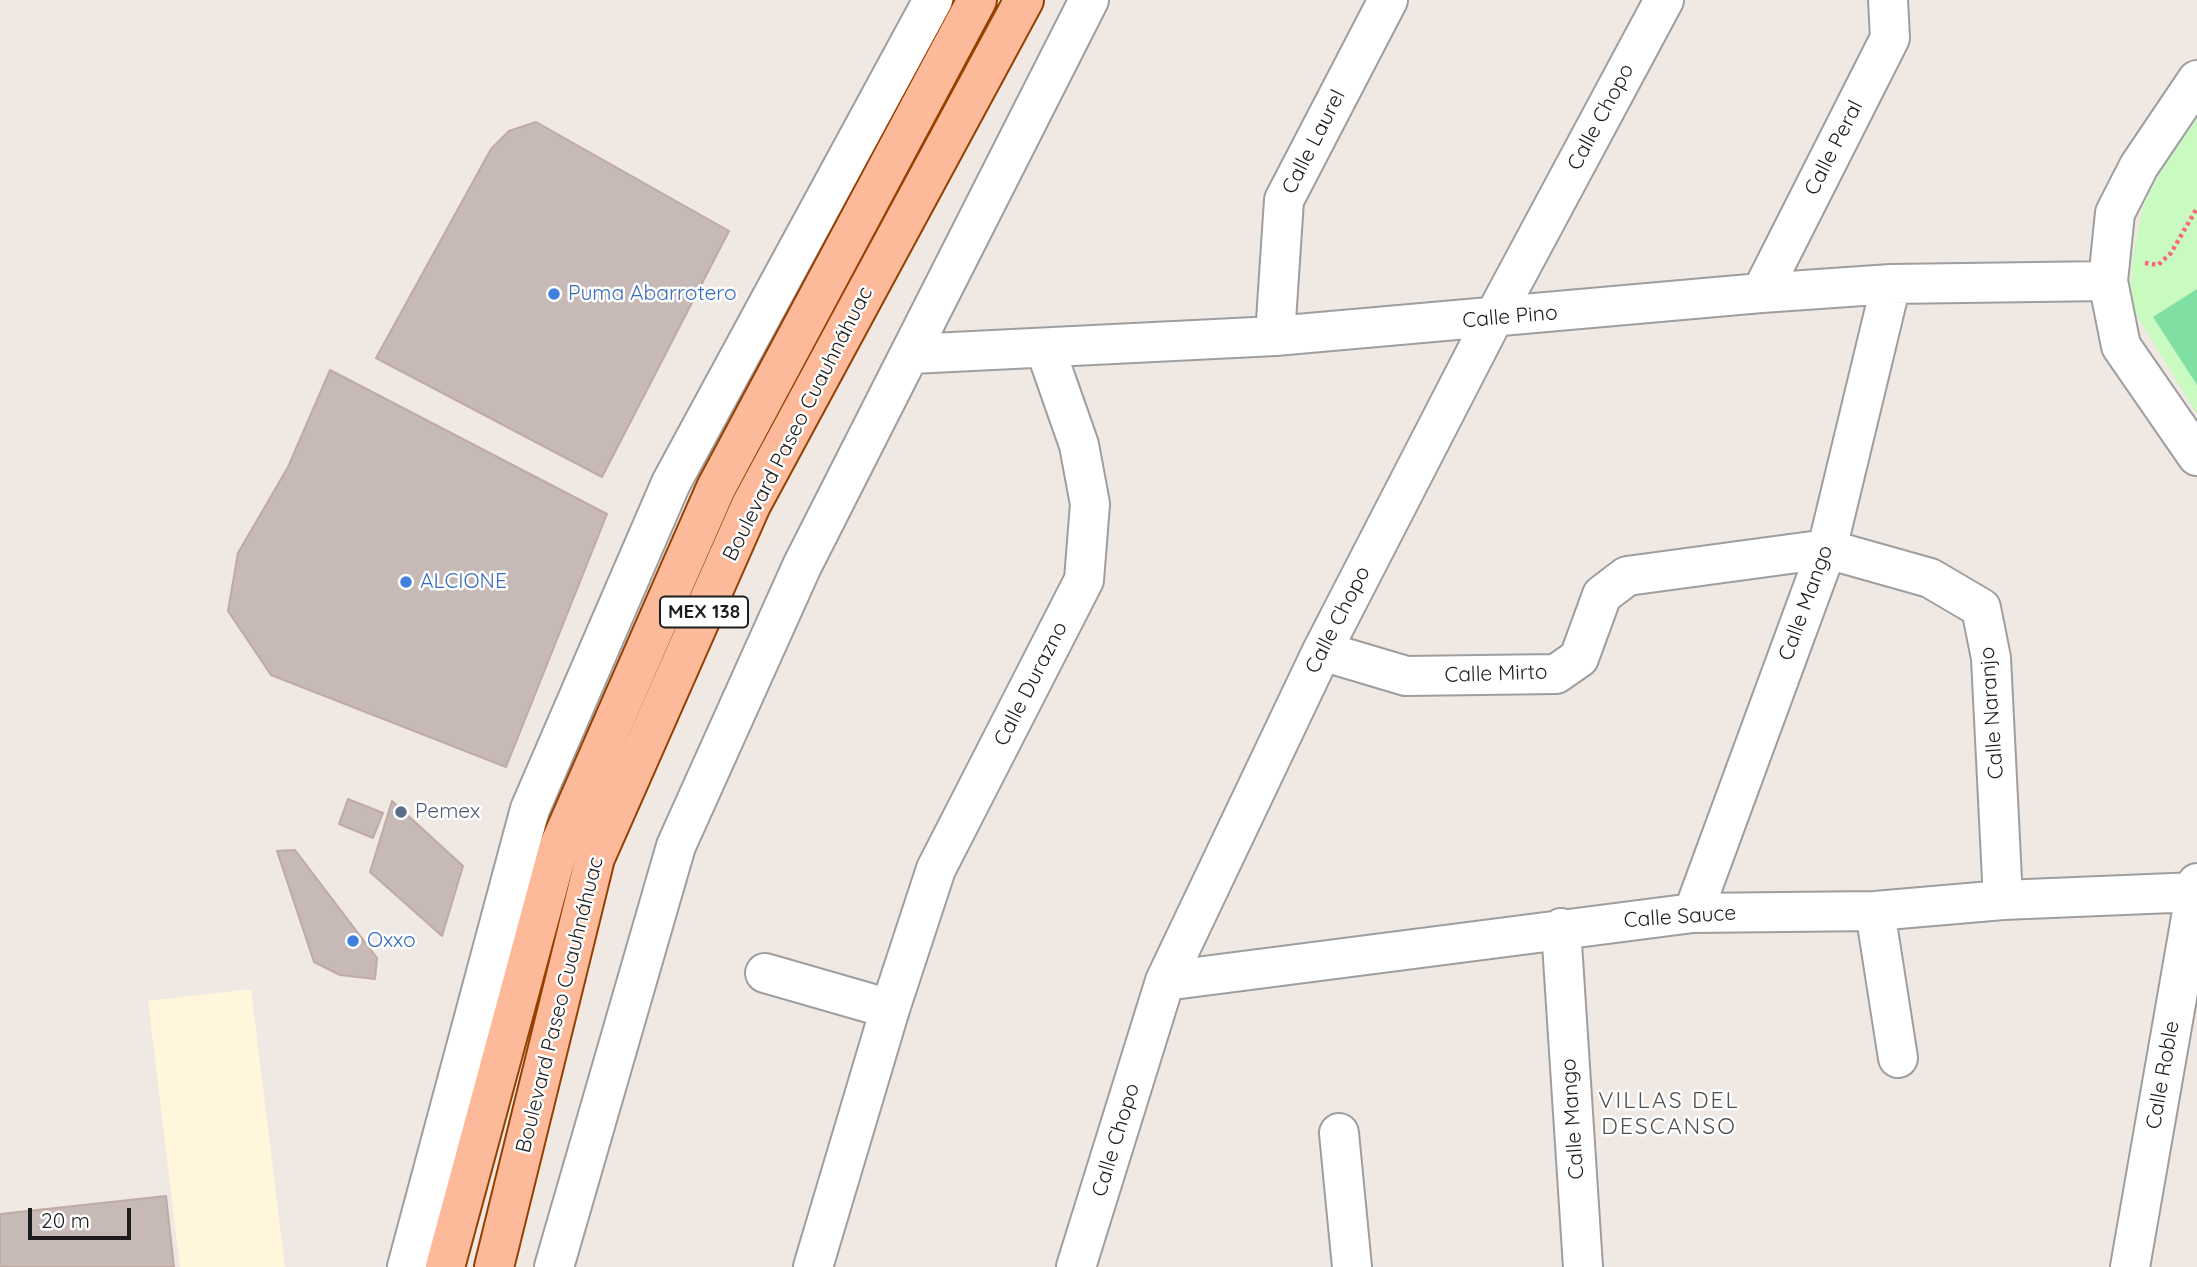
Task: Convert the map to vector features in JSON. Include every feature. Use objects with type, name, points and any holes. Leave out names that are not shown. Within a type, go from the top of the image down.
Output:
[{"type":"main road","name":"Boulevard Paseo Cuauhnáhuac","points":[[445,1267],[559,846],[716,488],[978,0]]},
{"type":"main road","name":"Boulevard Paseo Cuauhnáhuac","points":[[494,1267],[595,858],[751,505],[1024,0]]},
{"type":"street","points":[[407,1267],[530,808],[671,483],[933,0]]},
{"type":"street","name":"MEX 138","points":[[554,1267],[677,846],[802,566],[912,354],[1089,0]]},
{"type":"street","name":"Calle Laurel","points":[[1275,336],[1284,200],[1388,0]]},
{"type":"street","name":"Calle Chopo","points":[[1076,1267],[1165,981],[1322,651],[1493,319],[1664,0]]},
{"type":"street","name":"Calle Peral","points":[[1761,293],[1890,38],[1888,0]]},
{"type":"street","points":[[2197,80],[2139,166],[2115,213],[2108,281],[2121,346],[2197,456]]},
{"type":"street","name":"Calle Pino","points":[[912,354],[1275,336],[1891,284],[2108,281]]},
{"type":"street","name":"Calle Mango","points":[[1693,913],[1827,549],[1891,284]]},
{"type":"street","name":"Calle Durazno","points":[[813,1267],[890,1009],[936,869],[1084,580],[1090,504],[1079,445],[1045,348]]},
{"type":"street","name":"Calle Mirto","points":[[1322,651],[1406,676],[1556,674],[1579,658],[1602,595],[1627,576],[1827,549]]},
{"type":"street","name":"Calle Naranjo","points":[[1827,549],[1930,579],[1981,608],[1991,658],[2003,900]]},
{"type":"street","name":"Calle Sauce","points":[[1165,981],[1693,913],[1875,911],[2003,900],[2196,889]]},
{"type":"street","name":"Calle Roble","points":[[2130,1267],[2196,889]]},
{"type":"street","points":[[1875,911],[1898,1058]]},
{"type":"street","name":"Calle Mango","points":[[1561,928],[1583,1267]]},
{"type":"street","points":[[765,973],[890,1009]]},
{"type":"street","points":[[1339,1133],[1352,1267]]},
{"type":"path","points":[[2141,256],[2145,264],[2158,265],[2171,253],[2197,208]]},
{"type":"shaded area","points":[[251,989],[285,1267],[180,1267],[148,1001]]},
{"type":"green space","points":[[2197,99],[2197,414],[2134,311],[2130,288],[2143,206]]},
{"type":"green space","points":[[2197,289],[2197,385],[2153,317]]},
{"type":"building","name":"Puma Abarrotero","points":[[536,122],[729,231],[602,477],[376,358],[491,149],[509,131]]},
{"type":"building","name":"ALCIONE","points":[[330,370],[607,514],[506,767],[271,675],[228,611],[238,553],[288,467]]},
{"type":"building","points":[[348,799],[383,813],[373,838],[339,824]]},
{"type":"building","points":[[392,801],[463,866],[442,936],[370,872]]},
{"type":"building","points":[[295,850],[377,958],[375,979],[340,975],[314,962],[277,851]]},
{"type":"building","points":[[166,1196],[174,1267],[0,1267],[0,1214]]},
{"type":"place","name":"Puma Abarrotero","points":[[554,294]]},
{"type":"place","name":"ALCIONE","points":[[406,582]]},
{"type":"place","name":"Pemex","points":[[401,812]]},
{"type":"place","name":"Oxxo","points":[[353,941]]},
{"type":"district","name":"VILLAS DEL DESCANSO","points":[[1669,1114]]}]
